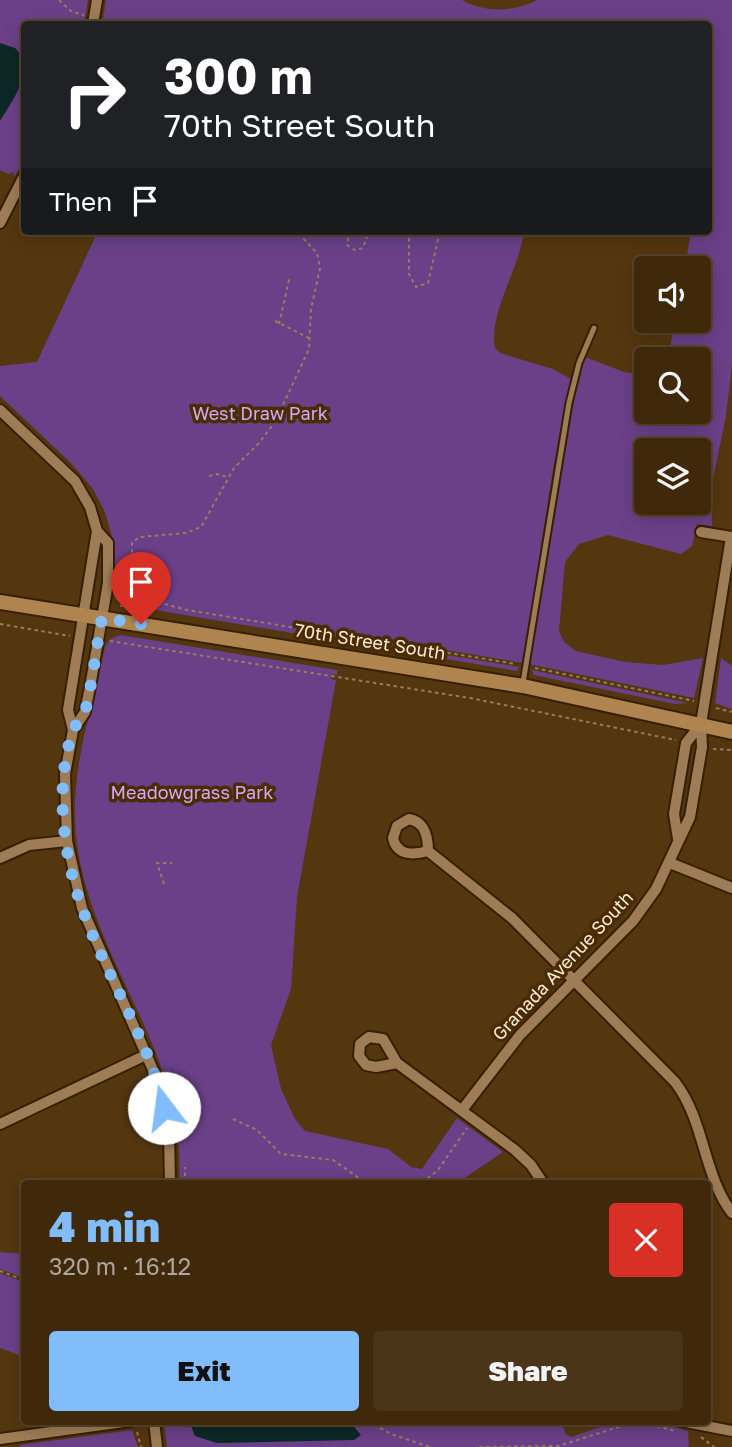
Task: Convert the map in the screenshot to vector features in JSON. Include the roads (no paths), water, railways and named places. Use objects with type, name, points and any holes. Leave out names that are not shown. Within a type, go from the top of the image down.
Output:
[{"type":"main road","name":"70th Street South","points":[[0,602],[523,686],[732,732]]},
{"type":"street","points":[[94,21],[97,0]]},
{"type":"street","points":[[0,223],[21,182]]},
{"type":"street","points":[[0,410],[75,481],[90,507],[97,531],[68,710],[73,730],[65,784],[67,841],[85,917],[148,1054],[166,1119],[170,1180]]},
{"type":"street","points":[[73,730],[85,712],[102,618],[109,559],[108,543],[97,531]]},
{"type":"street","name":"Granada Avenue South","points":[[461,1110],[513,1043],[638,915],[670,863],[678,839],[690,817],[702,747],[701,724],[731,537],[701,532]]},
{"type":"street","name":"Granada Avenue South","points":[[678,839],[674,814],[686,743],[701,724]]},
{"type":"street","points":[[0,858],[29,845],[67,841]]},
{"type":"street","points":[[428,851],[500,906],[680,1089],[692,1114],[718,1188],[732,1213]]},
{"type":"street","points":[[670,863],[732,888]]},
{"type":"street","points":[[0,1124],[148,1054]]},
{"type":"street","points":[[397,1063],[519,1153],[541,1180]]},
{"type":"street","points":[[0,1439],[102,1425]]},
{"type":"street","points":[[155,1425],[158,1447]]},
{"type":"street","points":[[701,1425],[732,1431]]},
{"type":"lane","points":[[523,686],[569,402],[579,363],[594,328]]},
{"type":"water","points":[[0,43],[15,48],[21,56],[21,82],[0,121]]},
{"type":"water","points":[[191,1425],[352,1425],[361,1435],[354,1440],[217,1443],[195,1436]]},
{"type":"park label","name":"West Draw Park","points":[[260,414]]},
{"type":"park label","name":"Meadowgrass Park","points":[[192,793]]}]
